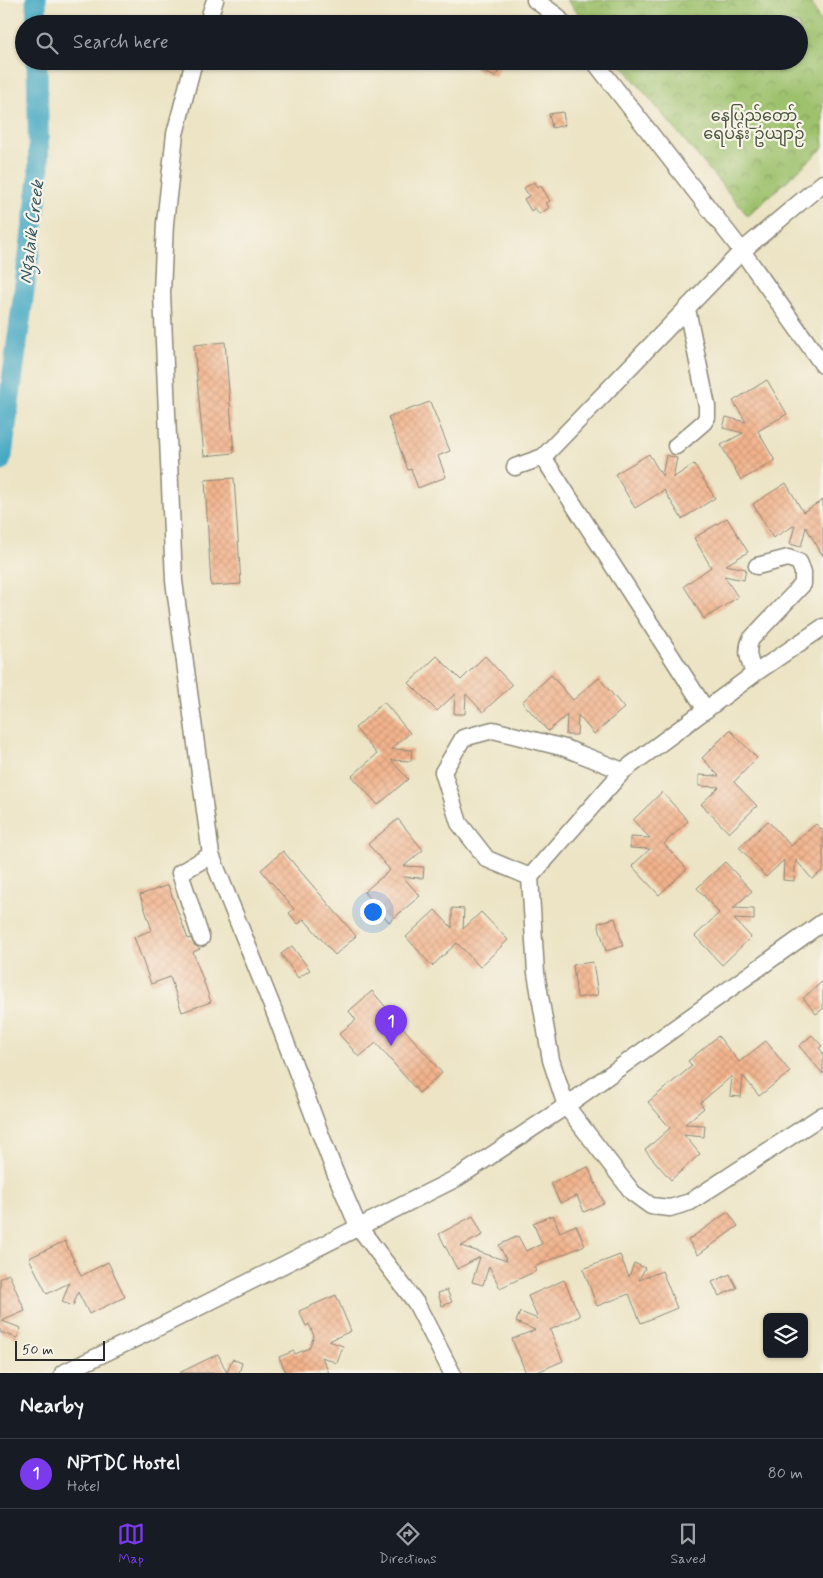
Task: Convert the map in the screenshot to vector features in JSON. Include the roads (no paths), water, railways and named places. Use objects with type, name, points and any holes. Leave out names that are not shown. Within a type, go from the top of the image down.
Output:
[{"type":"street","points":[[210,15],[215,0]]},
{"type":"street","points":[[535,0],[556,15]]},
{"type":"street","points":[[192,70],[175,134],[165,223],[162,293],[174,581],[212,855],[334,1170],[358,1226],[416,1303],[452,1373]]},
{"type":"street","points":[[601,70],[742,251],[823,365]]},
{"type":"street","points":[[515,467],[543,457],[742,251],[823,183]]},
{"type":"street","points":[[676,446],[704,422],[707,406],[687,310]]},
{"type":"street","points":[[543,457],[706,710]]},
{"type":"street","points":[[754,674],[747,654],[747,647],[751,640],[803,584],[803,572],[799,562],[788,558],[756,566]]},
{"type":"street","points":[[823,627],[754,674],[623,771],[530,877],[536,973],[551,1060],[566,1106],[633,1193],[651,1206],[670,1208],[690,1202],[823,1115]]},
{"type":"street","points":[[530,877],[487,859],[459,823],[443,772],[463,738],[493,730],[565,748],[623,771]]},
{"type":"street","points":[[201,938],[180,873],[212,855]]},
{"type":"street","points":[[63,1373],[457,1178],[566,1106],[823,922]]},
{"type":"waterway","name":"Ngalaik Creek","points":[[36,0],[37,15]]},
{"type":"waterway","name":"Ngalaik Creek","points":[[0,461],[39,179],[37,70]]},
{"type":"place","name":"NPTDC Hostel","points":[[391,1046]]},
{"type":"park label","name":"နေပြည်တော် ရေပန်း ဥယျာဉ်","points":[[754,124]]}]
